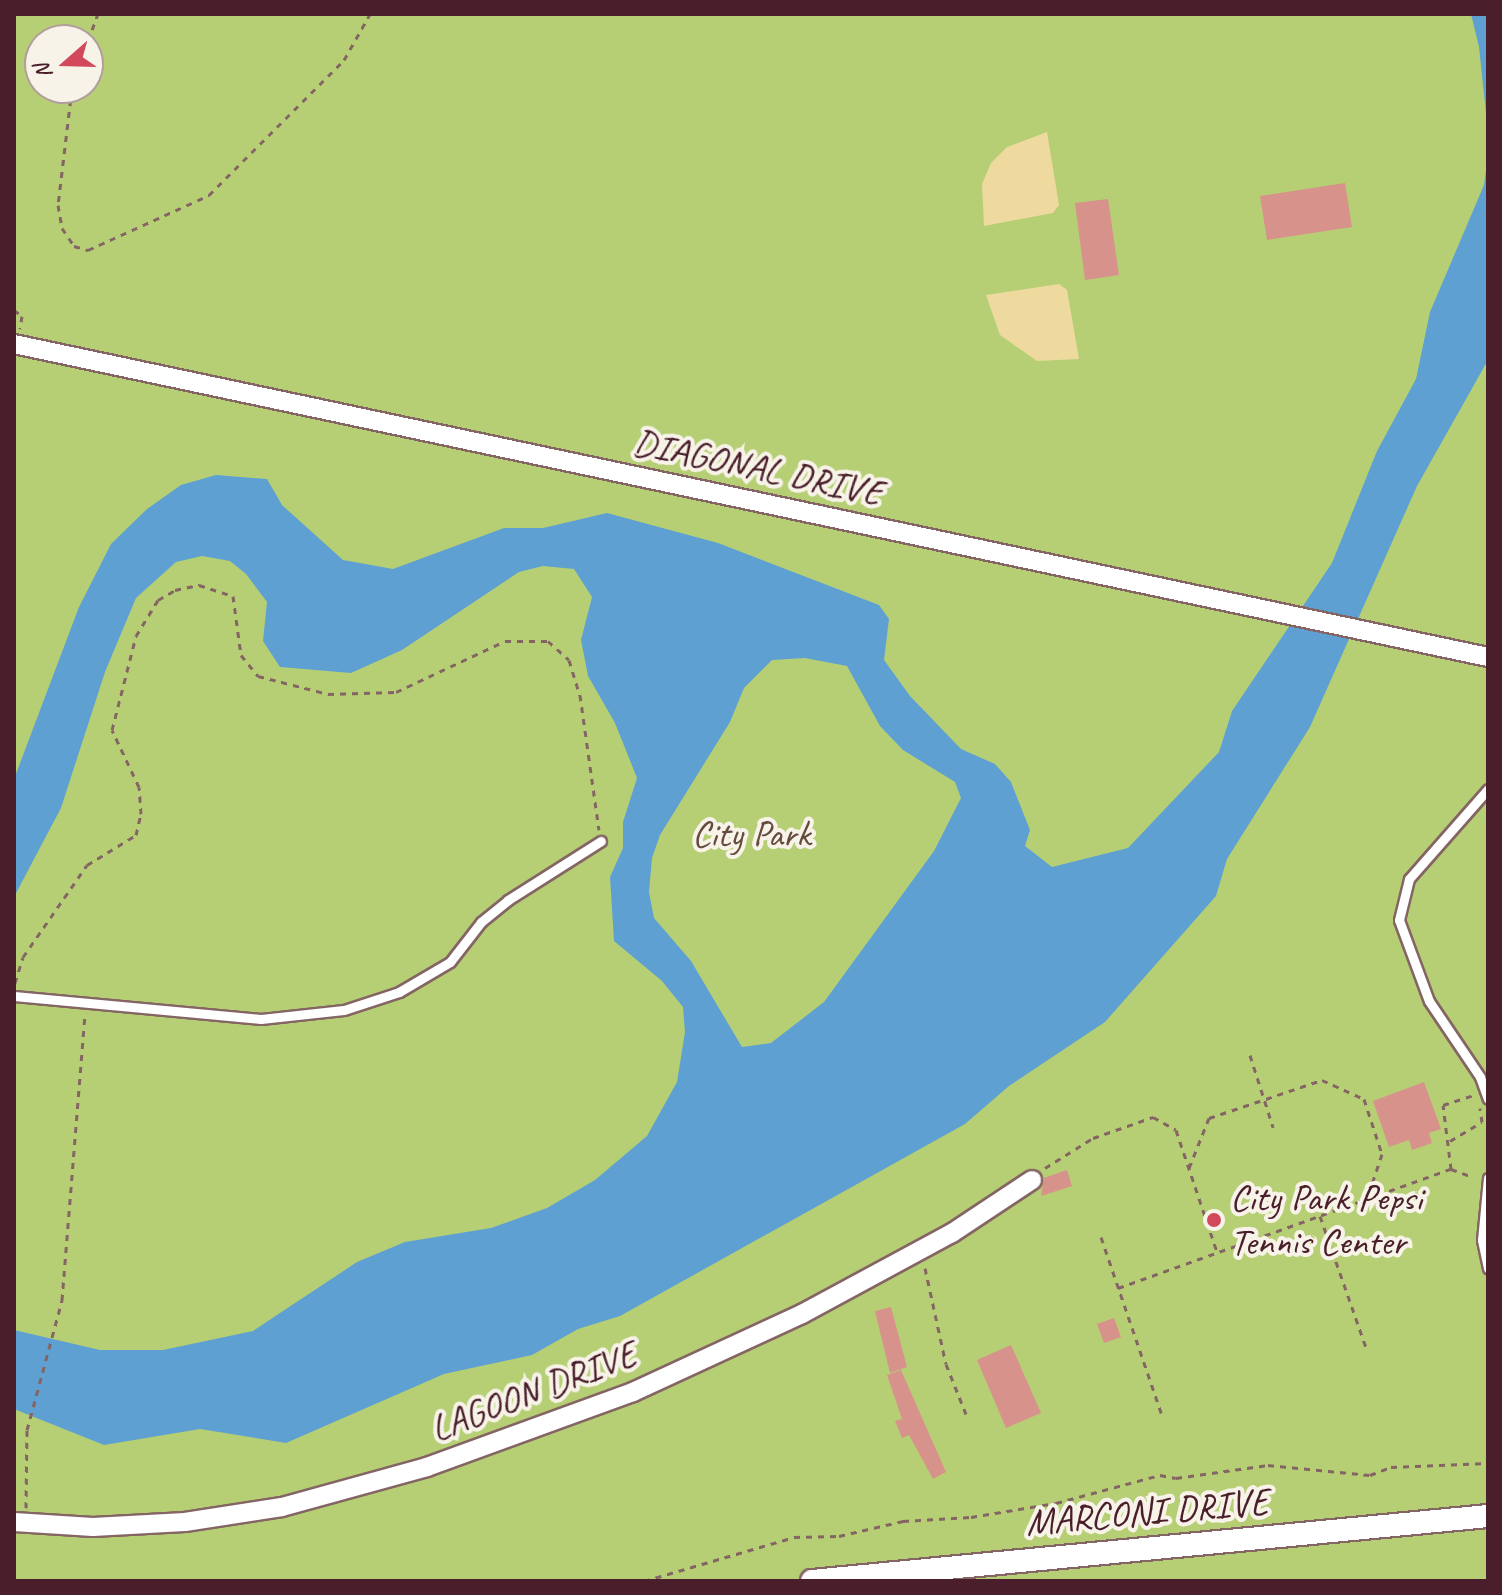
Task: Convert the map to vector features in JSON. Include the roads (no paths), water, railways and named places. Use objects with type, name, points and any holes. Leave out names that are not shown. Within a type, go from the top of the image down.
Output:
[{"type":"street","name":"DIAGONAL DRIVE","points":[[16,344],[1488,657]]},
{"type":"street","name":"LAGOON DRIVE","points":[[20,1523],[93,1527],[185,1522],[282,1507],[427,1467],[633,1392],[802,1314],[921,1250],[1032,1180]]},
{"type":"street","name":"MARCONI DRIVE","points":[[812,1581],[1488,1516]]},
{"type":"lane","points":[[1488,789],[1442,837],[1409,879],[1399,920],[1424,991],[1480,1077],[1488,1099]]},
{"type":"lane","points":[[14,996],[261,1019],[344,1010],[399,992],[450,962],[499,908],[601,841]]},
{"type":"lane","points":[[1488,1178],[1482,1240],[1488,1268]]},
{"type":"water","points":[[1471,14],[1488,14],[1488,132],[1479,47]]},
{"type":"water","points":[[1488,154],[1488,360],[1417,486],[1310,727],[1227,859],[1216,896],[1105,1022],[1009,1086],[965,1124],[620,1316],[578,1329],[532,1355],[444,1374],[286,1443],[200,1429],[104,1445],[14,1409],[14,1330],[100,1350],[163,1350],[253,1331],[357,1262],[405,1242],[491,1228],[547,1208],[595,1180],[647,1136],[677,1082],[685,1032],[683,1007],[662,981],[614,941],[610,877],[623,848],[623,822],[637,778],[615,723],[588,676],[581,640],[592,597],[574,569],[543,566],[519,572],[402,650],[351,673],[280,667],[263,641],[267,602],[246,574],[230,561],[202,556],[176,562],[136,598],[105,672],[61,808],[14,897],[14,779],[79,607],[111,544],[147,509],[181,485],[216,475],[267,479],[282,505],[343,560],[393,569],[504,528],[543,528],[607,513],[718,543],[879,605],[889,619],[884,660],[910,696],[961,749],[995,764],[1011,782],[1030,830],[1025,846],[1052,867],[1128,848],[1219,752],[1232,711],[1332,563],[1377,451],[1416,379],[1430,312],[1484,185]],"holes":[[[805,658],[847,666],[880,726],[903,750],[955,782],[961,798],[934,851],[824,1002],[771,1043],[742,1047],[691,961],[654,918],[649,892],[652,858],[660,835],[730,722],[744,688],[772,660]]]},
{"type":"place","name":"City Park Pepsi Tennis Center","points":[[1214,1220]]},
{"type":"park label","name":"City Park","points":[[751,834]]}]
